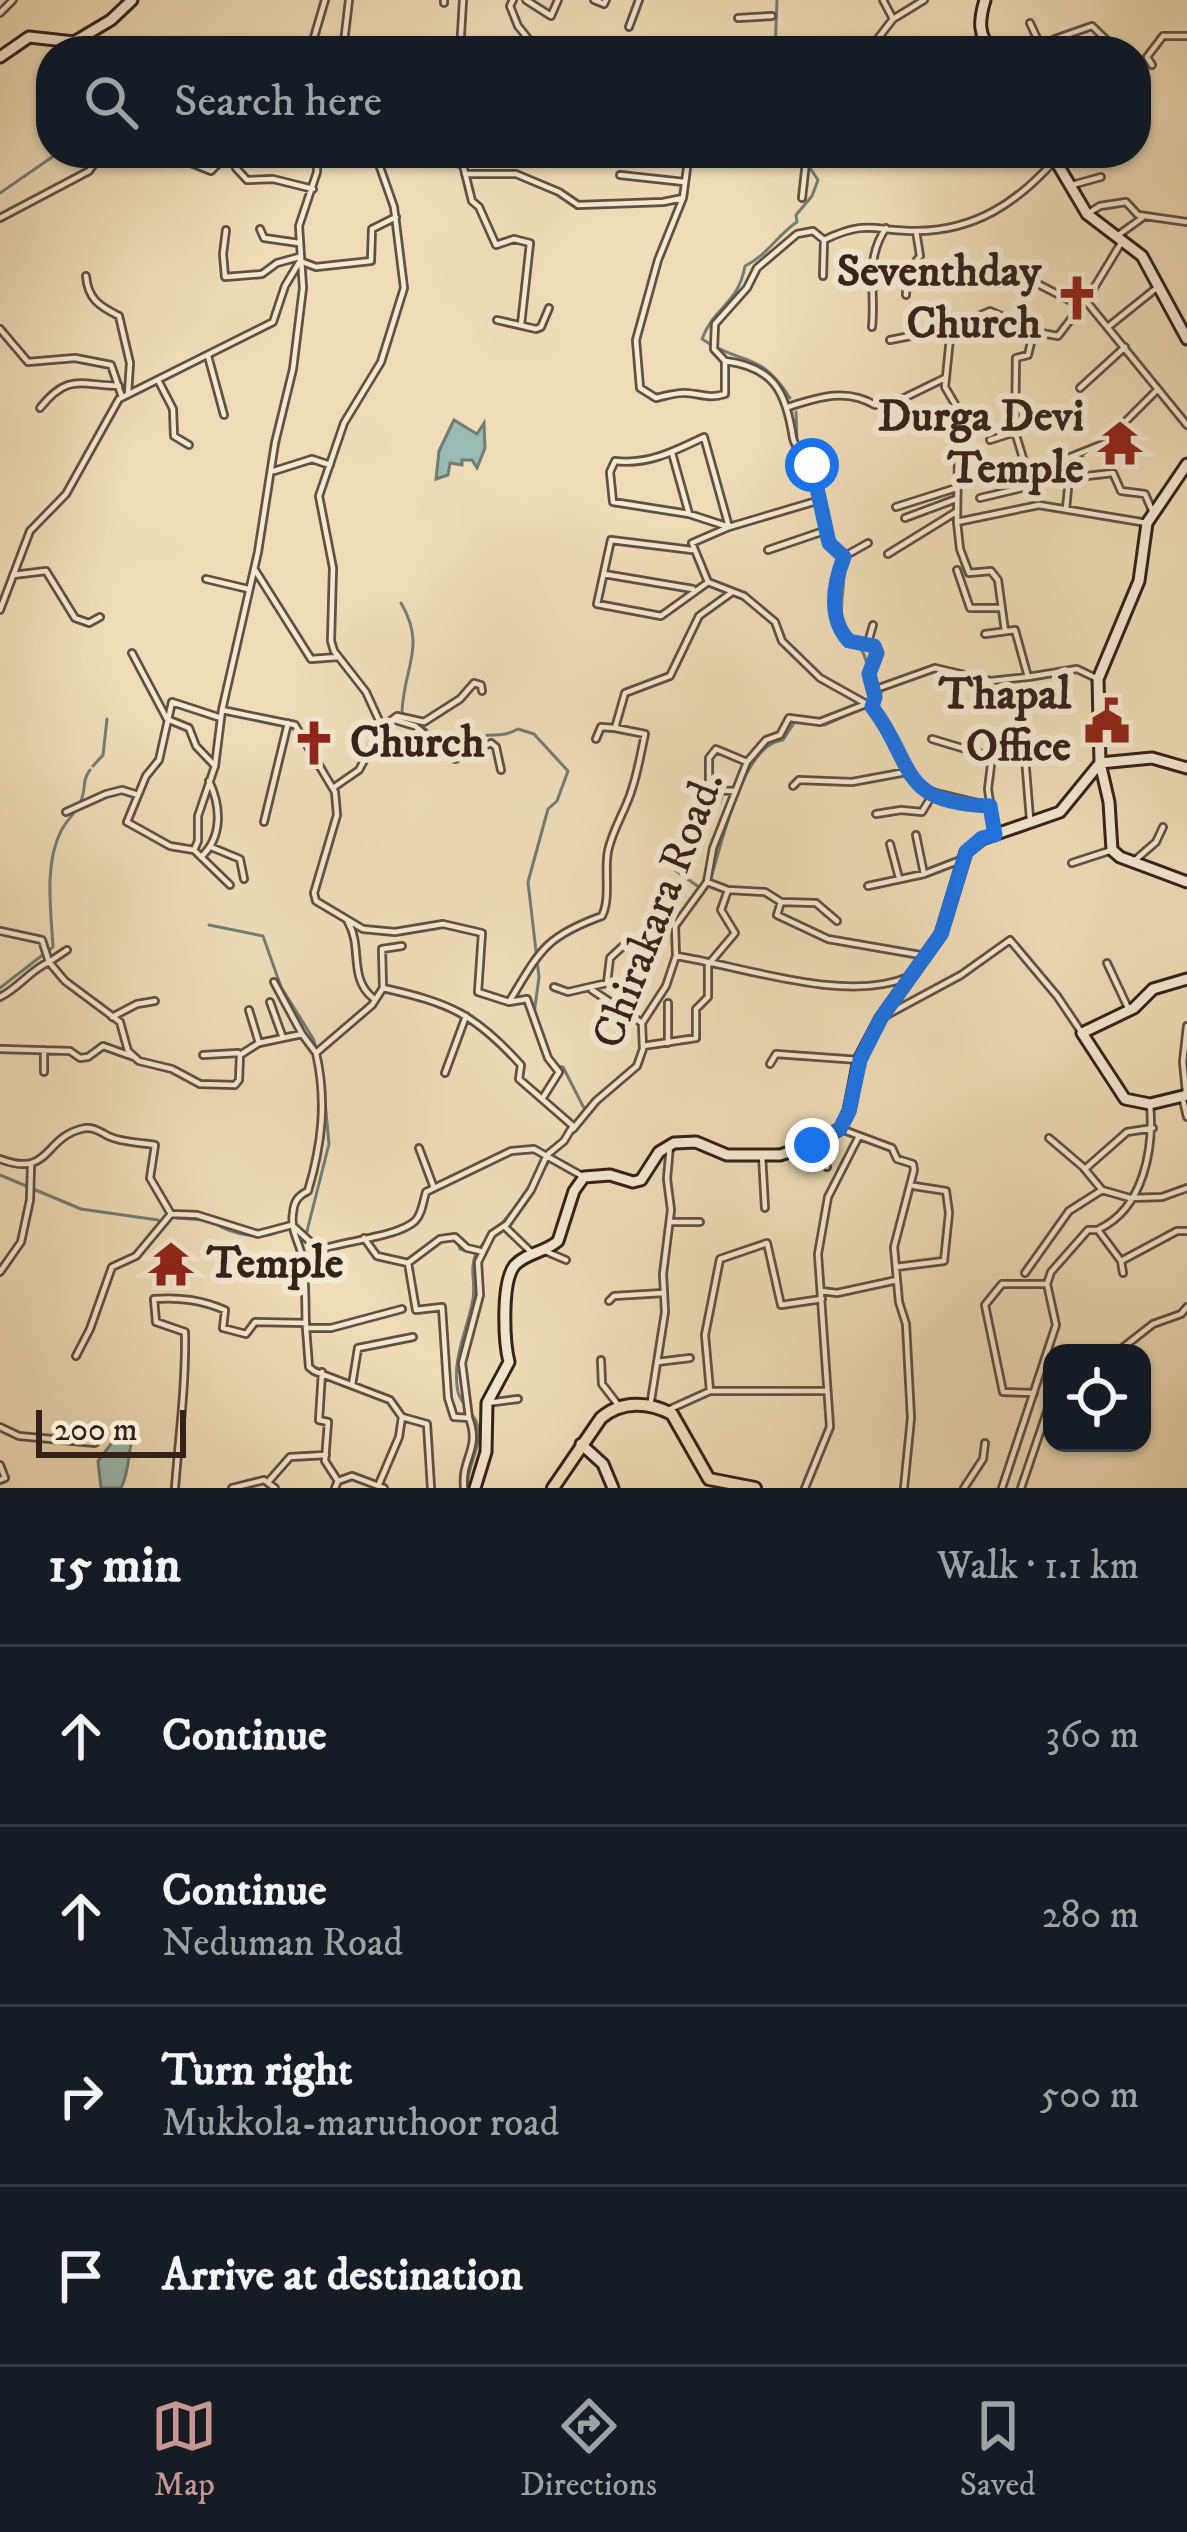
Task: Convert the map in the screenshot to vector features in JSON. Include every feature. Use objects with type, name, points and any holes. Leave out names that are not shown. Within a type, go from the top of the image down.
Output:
[{"type":"main road","points":[[553,1488],[601,1418],[619,1406],[667,1410],[714,1485],[755,1488]]},
{"type":"street","points":[[0,13],[13,0]]},
{"type":"street","points":[[84,36],[132,0]]},
{"type":"street","points":[[314,36],[325,0]]},
{"type":"street","points":[[345,36],[349,0]]},
{"type":"street","points":[[461,36],[463,0]]},
{"type":"street","points":[[513,0],[510,6],[526,36]]},
{"type":"street","points":[[526,0],[551,16],[558,0]]},
{"type":"street","points":[[594,0],[604,4],[606,0]]},
{"type":"street","points":[[628,27],[639,0]]},
{"type":"street","points":[[883,0],[893,20]]},
{"type":"street","points":[[883,36],[893,20],[924,0]]},
{"type":"street","points":[[982,36],[985,0]]},
{"type":"street","points":[[738,18],[772,16]]},
{"type":"street","points":[[1030,23],[1034,36]]},
{"type":"street","points":[[1069,36],[1092,26],[1102,36]]},
{"type":"street","points":[[1151,52],[1163,36],[1187,37]]},
{"type":"street","points":[[0,57],[29,38],[36,39]]},
{"type":"street","points":[[0,218],[91,168]]},
{"type":"street","points":[[236,168],[248,180],[273,179],[313,189]]},
{"type":"street","points":[[194,850],[198,816],[215,766],[296,349],[302,288],[299,226],[315,168]]},
{"type":"street","points":[[380,168],[396,217],[404,288],[381,362],[344,423],[319,505],[333,568],[329,629],[338,657],[366,692],[382,727]]},
{"type":"street","points":[[464,168],[472,201],[496,245],[514,239],[530,243]]},
{"type":"street","points":[[686,168],[683,198],[644,302],[635,344],[639,384],[643,392],[656,398],[685,393],[716,397],[725,394],[725,361]]},
{"type":"street","points":[[802,198],[805,168]]},
{"type":"street","points":[[824,240],[856,226],[916,231],[951,227],[1010,205],[1043,168]]},
{"type":"street","points":[[1061,168],[1087,214],[1142,256],[1186,335]]},
{"type":"street","points":[[465,174],[516,174],[580,206],[683,198]]},
{"type":"street","points":[[620,175],[684,182]]},
{"type":"street","points":[[1072,185],[1101,177]]},
{"type":"street","points":[[1087,214],[1100,206],[1126,202],[1138,215],[1187,222]]},
{"type":"street","points":[[890,340],[951,328],[990,311],[1058,336],[1120,238],[1145,215]]},
{"type":"street","points":[[226,230],[225,278],[266,273],[277,263],[300,259],[316,267],[371,261],[372,229],[396,217]]},
{"type":"street","points":[[872,327],[870,263],[886,228]]},
{"type":"street","points":[[260,229],[264,238],[299,243]]},
{"type":"street","points":[[824,240],[813,231],[797,234],[760,265],[747,288],[721,313],[713,340],[725,361],[754,366],[788,407],[794,442],[810,463],[829,543],[844,557]]},
{"type":"street","points":[[907,296],[907,273],[920,256],[916,231]]},
{"type":"street","points":[[521,325],[534,232]]},
{"type":"street","points":[[823,276],[824,240]]},
{"type":"street","points":[[125,395],[274,322],[300,259]]},
{"type":"street","points":[[0,610],[30,531],[66,494],[125,395],[130,363],[119,316],[100,307],[87,292],[86,276]]},
{"type":"street","points":[[1034,282],[1083,303],[1187,425]]},
{"type":"street","points":[[1108,327],[1159,286]]},
{"type":"street","points":[[497,320],[541,327],[549,308]]},
{"type":"street","points":[[951,328],[945,387],[955,404],[951,455],[958,457],[960,549],[969,573],[991,571],[998,580],[1005,631]]},
{"type":"street","points":[[0,329],[28,362],[75,358],[111,365],[125,395]]},
{"type":"street","points":[[980,498],[1029,483],[1015,432],[1016,358],[1028,355],[1034,330]]},
{"type":"street","points":[[1080,388],[1125,347]]},
{"type":"street","points":[[208,354],[224,415]]},
{"type":"street","points":[[788,407],[841,395],[858,395],[875,404],[904,398],[945,378]]},
{"type":"street","points":[[158,380],[173,409],[174,436],[189,445]]},
{"type":"street","points":[[40,408],[57,389],[77,381],[118,386]]},
{"type":"street","points":[[1068,458],[1118,438],[1120,426],[1158,389]]},
{"type":"street","points":[[990,440],[1015,432]]},
{"type":"street","points":[[704,437],[729,527],[688,514],[613,502],[609,491],[615,461],[632,463],[672,453],[704,437]]},
{"type":"street","points":[[672,453],[688,514]]},
{"type":"street","points":[[272,470],[283,471],[312,459],[330,465]]},
{"type":"street","points":[[1150,519],[1187,464]]},
{"type":"street","points":[[1066,510],[1069,478],[1113,473],[1121,490],[1145,494],[1150,519],[1139,581],[1098,679],[1100,763],[1112,850],[1072,863]]},
{"type":"street","points":[[896,506],[956,488]]},
{"type":"street","points":[[905,518],[956,499]]},
{"type":"street","points":[[820,500],[692,543],[708,582],[744,596],[770,616],[782,641],[820,678],[871,708],[920,789],[990,806]]},
{"type":"street","points":[[957,522],[1039,505],[1150,519]]},
{"type":"street","points":[[888,554],[956,512]]},
{"type":"street","points":[[768,550],[826,531]]},
{"type":"street","points":[[692,550],[611,539],[597,604],[661,616],[708,582]]},
{"type":"street","points":[[868,543],[844,557],[836,588],[836,624],[849,641],[874,646],[877,653],[869,674],[875,697]]},
{"type":"street","points":[[254,568],[311,659],[338,657]]},
{"type":"street","points":[[957,570],[970,608],[1002,608]]},
{"type":"street","points":[[13,574],[46,571],[75,618],[89,623],[100,617]]},
{"type":"street","points":[[604,574],[696,590]]},
{"type":"street","points":[[206,579],[249,589]]},
{"type":"street","points":[[615,728],[625,693],[670,676],[699,616],[731,593]]},
{"type":"street","points":[[867,646],[873,625]]},
{"type":"street","points":[[985,634],[1016,632],[1028,677]]},
{"type":"street","points":[[132,653],[166,719],[189,728],[196,746],[215,766]]},
{"type":"street","points":[[871,708],[879,688],[935,668],[991,681],[1077,669],[1098,679]]},
{"type":"street","points":[[644,685],[647,673]]},
{"type":"street","points":[[336,789],[359,770],[382,727],[397,716],[418,722],[460,698],[474,683],[482,691]]},
{"type":"street","points":[[230,885],[194,850],[170,846],[128,822],[159,760],[172,702],[295,724],[336,789],[337,815],[314,893],[316,901],[363,929]]},
{"type":"street","name":"Chirakara Road.","points":[[479,1251],[504,1226],[573,1129],[637,1066],[643,1046],[642,1023],[666,986],[676,956],[675,926],[707,882],[713,848],[747,762],[766,740],[784,730],[789,718],[820,722],[871,708]]},
{"type":"street","points":[[382,727],[398,719],[407,722],[455,759],[491,743],[501,770]]},
{"type":"street","points":[[264,822],[288,723]]},
{"type":"street","points":[[509,1002],[538,956],[567,927],[602,916],[607,908],[604,876],[609,848],[631,794],[644,734],[601,727],[596,739]]},
{"type":"street","points":[[932,739],[992,757],[1025,757],[1031,824]]},
{"type":"street","points":[[734,791],[709,790],[709,758],[716,749],[747,762]]},
{"type":"street","points":[[992,757],[990,806],[995,835]]},
{"type":"street","points":[[171,1214],[197,1215],[258,1234],[295,1230],[319,1250],[413,1223],[426,1192],[499,1154],[534,1149],[584,1177],[610,1175],[633,1182],[641,1180],[659,1152],[670,1145],[696,1142],[727,1155],[797,1151],[840,1129],[849,1111],[860,1060],[881,1018],[941,934],[963,859],[982,838],[1060,812],[1100,763],[1152,758],[1187,768]]},
{"type":"street","points":[[793,786],[795,780],[852,782],[907,772]]},
{"type":"street","points":[[200,857],[211,848],[220,803],[209,781]]},
{"type":"street","points":[[72,809],[122,790],[138,795]]},
{"type":"street","points":[[876,814],[922,812],[933,794]]},
{"type":"street","points":[[1133,862],[1156,842],[1163,827]]},
{"type":"street","points":[[916,835],[924,874]]},
{"type":"street","points":[[890,844],[899,879]]},
{"type":"street","points":[[211,848],[239,859],[244,879]]},
{"type":"street","points":[[1112,850],[1187,882]]},
{"type":"street","points":[[868,886],[924,874],[963,859]]},
{"type":"street","points":[[707,882],[728,890],[765,892],[781,902],[816,903],[838,921]]},
{"type":"street","points":[[643,1046],[696,1037],[696,1010],[708,997],[708,965],[735,934],[721,910],[728,890]]},
{"type":"street","points":[[781,902],[776,914],[828,939],[926,956]]},
{"type":"street","points":[[344,916],[353,931],[358,981],[373,998]]},
{"type":"street","points":[[353,931],[395,932],[443,924],[482,933],[478,992],[509,1002],[527,999],[559,1072],[543,1097]]},
{"type":"street","points":[[0,931],[42,940],[65,981],[119,1022],[134,1057]]},
{"type":"street","points":[[881,1018],[961,975],[1010,940],[1057,996],[1125,1100],[1150,1104],[1185,1096]]},
{"type":"street","points":[[317,1052],[372,1005],[383,988],[382,949],[402,946]]},
{"type":"street","points":[[554,987],[568,992],[607,983],[610,958],[623,946]]},
{"type":"street","points":[[0,998],[19,988],[48,955],[67,950]]},
{"type":"street","points":[[676,956],[814,984],[873,987],[913,974]]},
{"type":"street","points":[[1108,963],[1129,1010]]},
{"type":"street","points":[[1082,1033],[1129,1010],[1154,989],[1187,979]]},
{"type":"street","points":[[274,982],[317,1052],[323,1101],[321,1140],[308,1191],[292,1209],[304,1264],[309,1367],[390,1400],[402,1417],[428,1426],[431,1488]]},
{"type":"street","points":[[383,988],[437,1000],[491,1032],[520,1065],[519,1079],[565,1115],[573,1129]]},
{"type":"street","points":[[590,988],[642,1023]]},
{"type":"street","points":[[112,1017],[155,1000]]},
{"type":"street","points":[[270,1002],[283,1038]]},
{"type":"street","points":[[668,1003],[668,1043]]},
{"type":"street","points":[[249,1010],[259,1043]]},
{"type":"street","points":[[445,1073],[466,1016]]},
{"type":"street","points":[[1187,1026],[1183,1062],[1187,1118]]},
{"type":"street","points":[[203,1055],[239,1054],[259,1043],[302,1034]]},
{"type":"street","points":[[0,1049],[88,1058],[104,1046],[172,1069],[200,1084],[222,1086],[239,1080],[239,1054]]},
{"type":"street","points":[[44,1050],[44,1072]]},
{"type":"street","points":[[770,1064],[776,1054],[860,1060]]},
{"type":"street","points":[[1002,1488],[1056,1325],[1047,1284],[1088,1230],[1111,1224],[1130,1198],[1151,1153],[1150,1104]]},
{"type":"street","points":[[0,1160],[31,1165],[62,1138],[83,1128],[130,1143],[154,1145],[150,1178],[171,1214]]},
{"type":"street","points":[[1085,1169],[1127,1132],[1153,1128]]},
{"type":"street","points":[[840,1129],[892,1148],[899,1161],[913,1164],[913,1186],[901,1210],[894,1246],[906,1324],[911,1418],[904,1488]]},
{"type":"street","points":[[805,1488],[830,1427],[818,1254],[828,1197],[859,1136]]},
{"type":"street","points":[[1048,1138],[1102,1190],[1130,1198],[1187,1188]]},
{"type":"street","points":[[819,1141],[827,1167]]},
{"type":"street","points":[[650,1407],[665,1312],[670,1145]]},
{"type":"street","points":[[419,1148],[435,1190]]},
{"type":"street","points":[[762,1155],[765,1208]]},
{"type":"street","points":[[0,1271],[21,1242],[31,1165]]},
{"type":"street","points":[[476,1488],[486,1452],[487,1403],[509,1362],[505,1344],[508,1277],[514,1266],[558,1241],[574,1191],[584,1177]]},
{"type":"street","points":[[896,1267],[944,1261],[949,1214],[946,1191],[913,1186]]},
{"type":"street","points":[[1025,1273],[1069,1211],[1102,1190]]},
{"type":"street","points":[[76,1356],[112,1267],[136,1256],[171,1214]]},
{"type":"street","points":[[670,1222],[700,1222]]},
{"type":"street","points":[[504,1226],[540,1253],[566,1260]]},
{"type":"street","points":[[1098,1229],[1121,1262],[1123,1274]]},
{"type":"street","points":[[1121,1262],[1177,1231],[1187,1231]]},
{"type":"street","points":[[410,1266],[440,1239],[455,1237],[479,1251],[480,1295],[462,1363],[474,1448],[463,1469],[464,1488]]},
{"type":"street","points":[[364,1238],[377,1256],[410,1266]]},
{"type":"street","points":[[710,1391],[705,1336],[720,1259],[767,1243],[781,1305],[897,1280]]},
{"type":"street","points":[[410,1266],[416,1310],[442,1307],[448,1398],[454,1418],[469,1418]]},
{"type":"street","points":[[1035,1394],[1003,1392],[985,1305],[1002,1284],[1047,1284]]},
{"type":"street","points":[[609,1301],[614,1296],[663,1293]]},
{"type":"street","points":[[175,1488],[184,1332],[156,1322],[154,1299],[203,1301],[225,1310],[224,1328],[246,1334],[255,1322],[331,1328],[402,1309]]},
{"type":"street","points":[[1127,1344],[1187,1307]]},
{"type":"street","points":[[352,1385],[358,1348],[413,1337]]},
{"type":"street","points":[[657,1362],[690,1358]]},
{"type":"street","points":[[601,1360],[602,1384],[619,1406]]},
{"type":"street","points":[[322,1372],[319,1420],[328,1422],[326,1455],[337,1486],[352,1476],[382,1486],[402,1417]]},
{"type":"street","points":[[667,1410],[710,1391],[826,1391]]},
{"type":"street","points":[[487,1403],[518,1400]]},
{"type":"street","points":[[1021,1488],[1043,1423]]},
{"type":"street","points":[[0,1427],[19,1436],[95,1443]]},
{"type":"street","points":[[581,1444],[603,1463],[613,1488]]},
{"type":"street","points":[[964,1488],[983,1459],[985,1444]]},
{"type":"street","points":[[232,1488],[262,1479],[290,1457],[326,1455]]},
{"type":"street","points":[[0,1465],[5,1478],[0,1480]]},
{"type":"street","points":[[262,1479],[275,1488]]},
{"type":"water","points":[[454,420],[477,434],[484,423],[485,448],[477,468],[472,460],[462,460],[462,465],[450,463],[448,475],[436,479],[439,451]]},
{"type":"water","points":[[126,1424],[136,1426],[124,1481],[121,1488],[101,1488],[98,1461]]},
{"type":"waterway","points":[[776,36],[777,0]]},
{"type":"waterway","points":[[0,193],[36,168]]},
{"type":"waterway","points":[[790,398],[759,365],[702,339],[737,289],[745,266],[797,222],[796,215],[818,180],[810,168]]},
{"type":"waterway","points":[[796,412],[797,442],[820,477],[835,544]]},
{"type":"waterway","points":[[843,562],[841,612],[851,639]]},
{"type":"waterway","points":[[401,603],[413,645],[403,697],[402,713],[408,716]]},
{"type":"waterway","points":[[858,645],[873,698]]},
{"type":"waterway","points":[[805,723],[825,725],[868,705]]},
{"type":"waterway","points":[[93,766],[103,755],[107,719]]},
{"type":"waterway","points":[[688,912],[710,880],[745,777],[756,759],[768,746],[783,740],[796,720]]},
{"type":"waterway","points":[[422,726],[447,748],[518,729],[534,734],[568,771],[557,801],[548,809],[528,882],[539,977],[534,1014]]},
{"type":"waterway","points":[[0,988],[53,947],[52,858],[90,770]]},
{"type":"waterway","points":[[703,890],[675,870],[673,861],[702,804],[720,803],[722,795]]},
{"type":"waterway","points":[[209,925],[263,936],[281,987],[317,1053]]},
{"type":"waterway","points":[[678,936],[678,956]]},
{"type":"waterway","points":[[653,1010],[667,988]]},
{"type":"waterway","points":[[554,1066],[563,1067],[587,1114]]},
{"type":"waterway","points":[[306,1235],[329,1144],[324,1091]]},
{"type":"waterway","points":[[569,1137],[601,1100]]},
{"type":"waterway","points":[[532,1191],[554,1152]]},
{"type":"waterway","points":[[0,1175],[81,1209],[158,1220]]},
{"type":"waterway","points":[[500,1226],[524,1196]]},
{"type":"waterway","points":[[177,1218],[205,1220]]},
{"type":"waterway","points":[[214,1223],[248,1235],[283,1229]]},
{"type":"waterway","points":[[476,1253],[489,1236]]},
{"type":"waterway","points":[[458,1242],[460,1249],[476,1253],[473,1299],[456,1380],[479,1433],[467,1488]]},
{"type":"place","name":"Seventhday Church","points":[[1077,298]]},
{"type":"place","name":"Durga Devi Temple","points":[[1120,443]]},
{"type":"place","name":"Thapal Office","points":[[1107,721]]},
{"type":"place","name":"Church","points":[[314,743]]},
{"type":"place","name":"Temple","points":[[171,1264]]},
{"type":"route","points":[[812,465],[829,543],[844,557],[836,588],[836,624],[849,641],[874,646],[877,653],[869,674],[875,697],[872,707],[914,783],[929,793],[990,806],[995,835],[982,838],[966,852],[941,934],[881,1018],[860,1060],[849,1111],[840,1129],[812,1145]]}]
